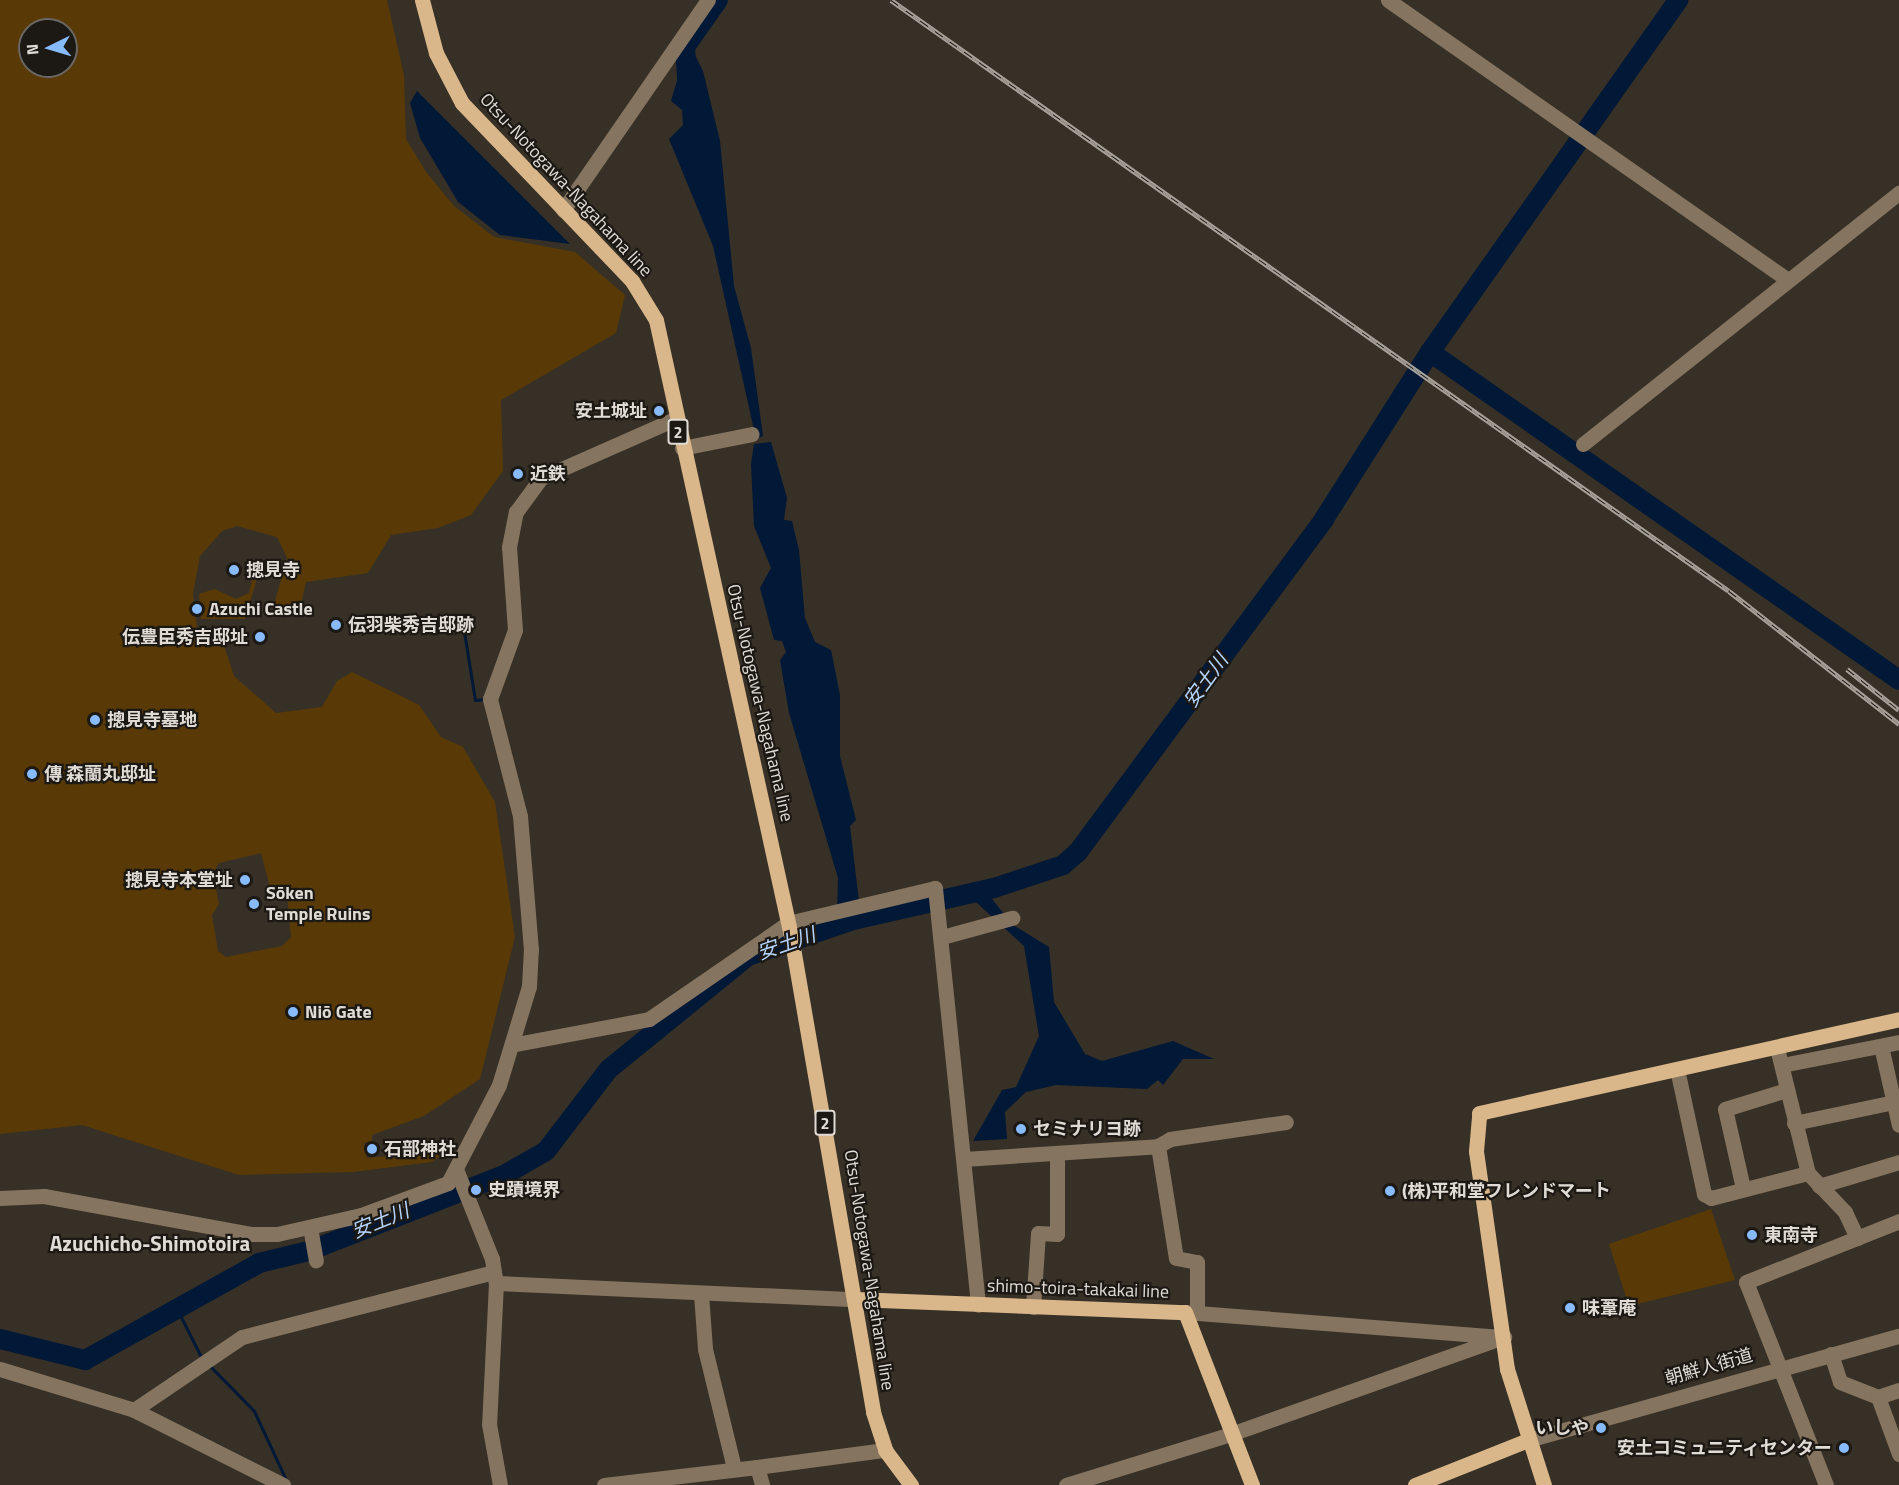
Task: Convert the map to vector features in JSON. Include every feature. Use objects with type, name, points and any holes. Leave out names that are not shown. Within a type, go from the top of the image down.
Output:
[{"type":"main road","name":"Otsu-Notogawa-Nagahama line","points":[[423,0],[436,53],[462,103],[632,281],[650,307],[791,935],[873,1412],[885,1450],[910,1485]]},
{"type":"main road","points":[[1544,1485],[1507,1369],[1476,1151],[1479,1113],[1899,1019]]},
{"type":"main road","name":"shimo-toira-takakai line","points":[[855,1299],[1191,1312],[1231,1434],[1252,1485]]},
{"type":"main road","points":[[1415,1485],[1528,1440]]},
{"type":"street","points":[[563,210],[708,0]]},
{"type":"street","points":[[1388,0],[1788,280]]},
{"type":"street","points":[[1582,444],[1899,193]]},
{"type":"street","points":[[0,1198],[44,1196],[252,1234],[311,1234],[448,1184],[458,1172],[516,1044],[531,950],[518,803],[490,699],[515,630],[509,547],[514,520],[522,496],[541,478],[675,419]]},
{"type":"street","points":[[682,448],[752,434]]},
{"type":"street","points":[[516,1044],[649,1019],[829,913],[935,888],[942,937],[978,1305]]},
{"type":"street","points":[[942,937],[1005,920]]},
{"type":"street","points":[[1782,1065],[1899,1042]]},
{"type":"street","points":[[1881,1046],[1899,1125]]},
{"type":"street","points":[[1777,1048],[1808,1173],[1845,1212],[1857,1238]]},
{"type":"street","points":[[1677,1069],[1704,1194],[1711,1198],[1808,1173]]},
{"type":"street","points":[[1743,1188],[1725,1108],[1786,1090]]},
{"type":"street","points":[[1794,1123],[1894,1101]]},
{"type":"street","points":[[964,1159],[1057,1156],[1158,1146],[1170,1139],[1286,1122]]},
{"type":"street","points":[[1158,1146],[1176,1258],[1197,1262],[1191,1312],[1504,1337]]},
{"type":"street","points":[[1033,1307],[1038,1233],[1057,1234],[1057,1156]]},
{"type":"street","points":[[1819,1186],[1899,1162]]},
{"type":"street","points":[[458,1172],[469,1197],[495,1278],[489,1424],[500,1485]]},
{"type":"street","points":[[1899,1221],[1746,1282],[1779,1367],[1899,1336]]},
{"type":"street","points":[[311,1234],[316,1260]]},
{"type":"street","points":[[134,1410],[242,1336],[495,1278],[701,1294],[855,1299]]},
{"type":"street","points":[[701,1294],[705,1349],[734,1468]]},
{"type":"street","points":[[1066,1485],[1231,1434],[1504,1337]]},
{"type":"street","points":[[1831,1354],[1840,1382],[1878,1397],[1899,1390]]},
{"type":"street","name":"朝鮮人街道","points":[[1528,1440],[1779,1367],[1826,1485]]},
{"type":"street","points":[[0,1369],[134,1410],[276,1482]]},
{"type":"street","points":[[1878,1397],[1899,1454]]},
{"type":"street","points":[[604,1485],[885,1450]]},
{"type":"street","points":[[757,1467],[762,1485]]},
{"type":"street","points":[[250,1485],[276,1482]]},
{"type":"shaded area","points":[[0,0],[387,0],[404,75],[406,139],[426,172],[454,206],[494,237],[575,252],[625,295],[616,333],[501,400],[503,471],[471,515],[438,528],[391,535],[368,573],[306,582],[301,604],[278,609],[275,601],[287,558],[277,537],[237,526],[222,531],[200,556],[193,594],[197,628],[223,642],[234,676],[276,713],[322,707],[337,681],[352,672],[419,705],[441,737],[463,747],[495,802],[515,937],[480,1079],[424,1116],[372,1135],[372,1141],[364,1143],[367,1158],[402,1155],[433,1137],[442,1155],[432,1162],[353,1172],[239,1175],[82,1125],[0,1134]],"holes":[[[261,853],[271,891],[287,895],[291,937],[282,946],[226,957],[218,951],[212,915],[219,904],[213,873],[219,863]]]},
{"type":"shaded area","points":[[256,563],[261,565],[245,619],[201,619],[199,594],[215,589],[236,599],[249,593]]},
{"type":"shaded area","points":[[1711,1209],[1735,1280],[1629,1306],[1609,1244]]},
{"type":"water","points":[[685,53],[696,57],[703,71],[720,141],[734,286],[751,348],[763,436],[756,439],[713,246],[669,139],[683,125],[682,110],[671,101]]},
{"type":"water","points":[[417,91],[570,244],[500,235],[458,202],[420,138],[410,103]]},
{"type":"water","points":[[771,442],[787,498],[784,520],[792,521],[799,550],[805,618],[815,642],[831,650],[840,695],[840,756],[856,820],[850,826],[860,910],[837,915],[838,878],[789,713],[780,660],[786,652],[782,641],[774,640],[760,588],[771,568],[754,526],[751,464],[754,444]]},
{"type":"water","points":[[994,895],[992,899],[1013,925],[1049,947],[1054,1002],[1085,1054],[1102,1061],[1173,1041],[1214,1059],[1183,1059],[1163,1085],[1158,1080],[1147,1089],[1056,1085],[1026,1092],[1005,1112],[1007,1139],[973,1141],[1002,1090],[1016,1087],[1039,1036],[1024,946],[976,902]]},
{"type":"waterway","points":[[688,91],[685,47],[718,0]]},
{"type":"waterway","name":"安土川","points":[[0,1339],[85,1360],[259,1263],[309,1251],[506,1174],[546,1151],[609,1069],[748,956],[853,920],[994,888],[1063,865],[1078,852],[1324,519],[1430,352],[1678,0]]},
{"type":"waterway","points":[[1430,352],[1899,680]]},
{"type":"waterway","points":[[368,620],[462,619],[475,700],[485,699]]},
{"type":"waterway","points":[[177,1309],[201,1357]]},
{"type":"waterway","points":[[210,1366],[254,1411],[286,1480]]},
{"type":"railway","points":[[891,0],[1729,591],[1899,724]]},
{"type":"railway","points":[[1847,669],[1899,710]]},
{"type":"place","name":"安土城址","points":[[659,411]]},
{"type":"place","name":"近鉄","points":[[518,474]]},
{"type":"place","name":"摠見寺","points":[[234,570]]},
{"type":"place","name":"Azuchi Castle","points":[[197,609]]},
{"type":"place","name":"伝羽柴秀吉邸跡","points":[[336,625]]},
{"type":"place","name":"伝豊臣秀吉邸址","points":[[260,637]]},
{"type":"place","name":"摠見寺墓地","points":[[95,720]]},
{"type":"place","name":"傳 森蘭丸邸址","points":[[32,774]]},
{"type":"place","name":"摠見寺本堂址","points":[[245,880]]},
{"type":"place","name":"Sōken Temple Ruins","points":[[254,904]]},
{"type":"place","name":"Niō Gate","points":[[293,1012]]},
{"type":"place","name":"セミナリヨ跡","points":[[1021,1129]]},
{"type":"place","name":"石部神社","points":[[372,1149]]},
{"type":"place","name":"史蹟境界","points":[[476,1190]]},
{"type":"place","name":"(株)平和堂フレンドマート","points":[[1390,1191]]},
{"type":"place","name":"東南寺","points":[[1752,1235]]},
{"type":"place","name":"味葦庵","points":[[1570,1308]]},
{"type":"place","name":"いしや","points":[[1601,1428]]},
{"type":"place","name":"安土コミュニティセンター","points":[[1844,1448]]},
{"type":"district","name":"Azuchicho-Shimotoira","points":[[150,1243]]}]
